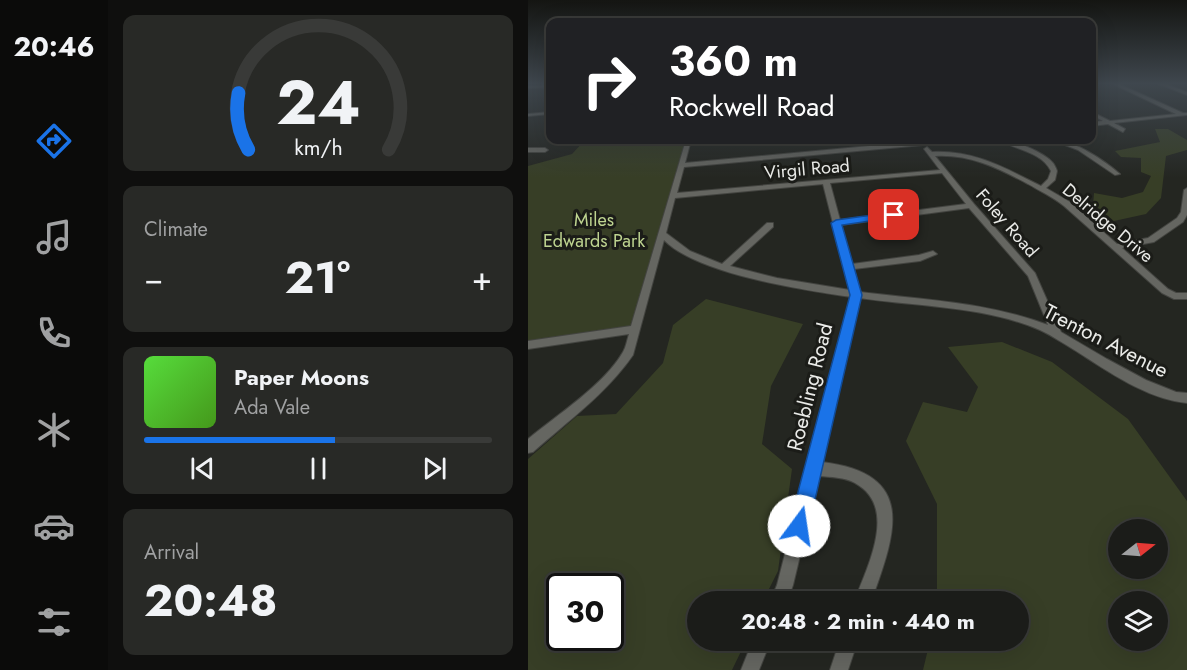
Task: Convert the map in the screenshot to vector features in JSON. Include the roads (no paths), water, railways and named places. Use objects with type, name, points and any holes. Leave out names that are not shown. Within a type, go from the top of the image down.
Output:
[{"type":"street","points":[[1096,115],[1123,130]]},
{"type":"street","points":[[1096,123],[1181,115]]},
{"type":"street","points":[[528,447],[604,382],[622,363],[633,341],[687,144]]},
{"type":"street","points":[[681,165],[891,144]]},
{"type":"street","name":"Foley Road","points":[[923,144],[971,206],[1013,250],[1032,275],[1057,334]]},
{"type":"street","points":[[1013,144],[1035,152],[1052,165],[1053,178],[1041,189]]},
{"type":"street","points":[[1066,144],[1080,149],[1117,174]]},
{"type":"street","points":[[528,150],[545,150]]},
{"type":"street","name":"Delridge Drive","points":[[931,154],[956,153],[983,158],[1041,189],[1067,204],[1162,288],[1174,296],[1187,296]]},
{"type":"street","name":"Virgil Road","points":[[672,196],[944,171]]},
{"type":"street","name":"Roebling Road","points":[[783,591],[856,295],[825,182]]},
{"type":"street","points":[[1115,247],[1151,240],[1180,220],[1185,212],[1187,190]]},
{"type":"street","points":[[836,223],[971,206]]},
{"type":"street","points":[[724,267],[770,225]]},
{"type":"street","name":"Trenton Avenue","points":[[663,234],[685,254],[793,285],[992,312],[1057,334],[1076,348],[1118,370],[1170,396],[1186,399]]},
{"type":"street","points":[[849,267],[920,258],[933,254]]},
{"type":"street","points":[[528,345],[636,329]]},
{"type":"street","points":[[814,468],[860,478],[874,489],[883,506],[886,520],[885,536],[866,591]]},
{"type":"street","points":[[750,670],[758,651]]},
{"type":"street","points":[[839,670],[845,651]]},
{"type":"park label","name":"Miles Edwards Park","points":[[594,230]]}]
